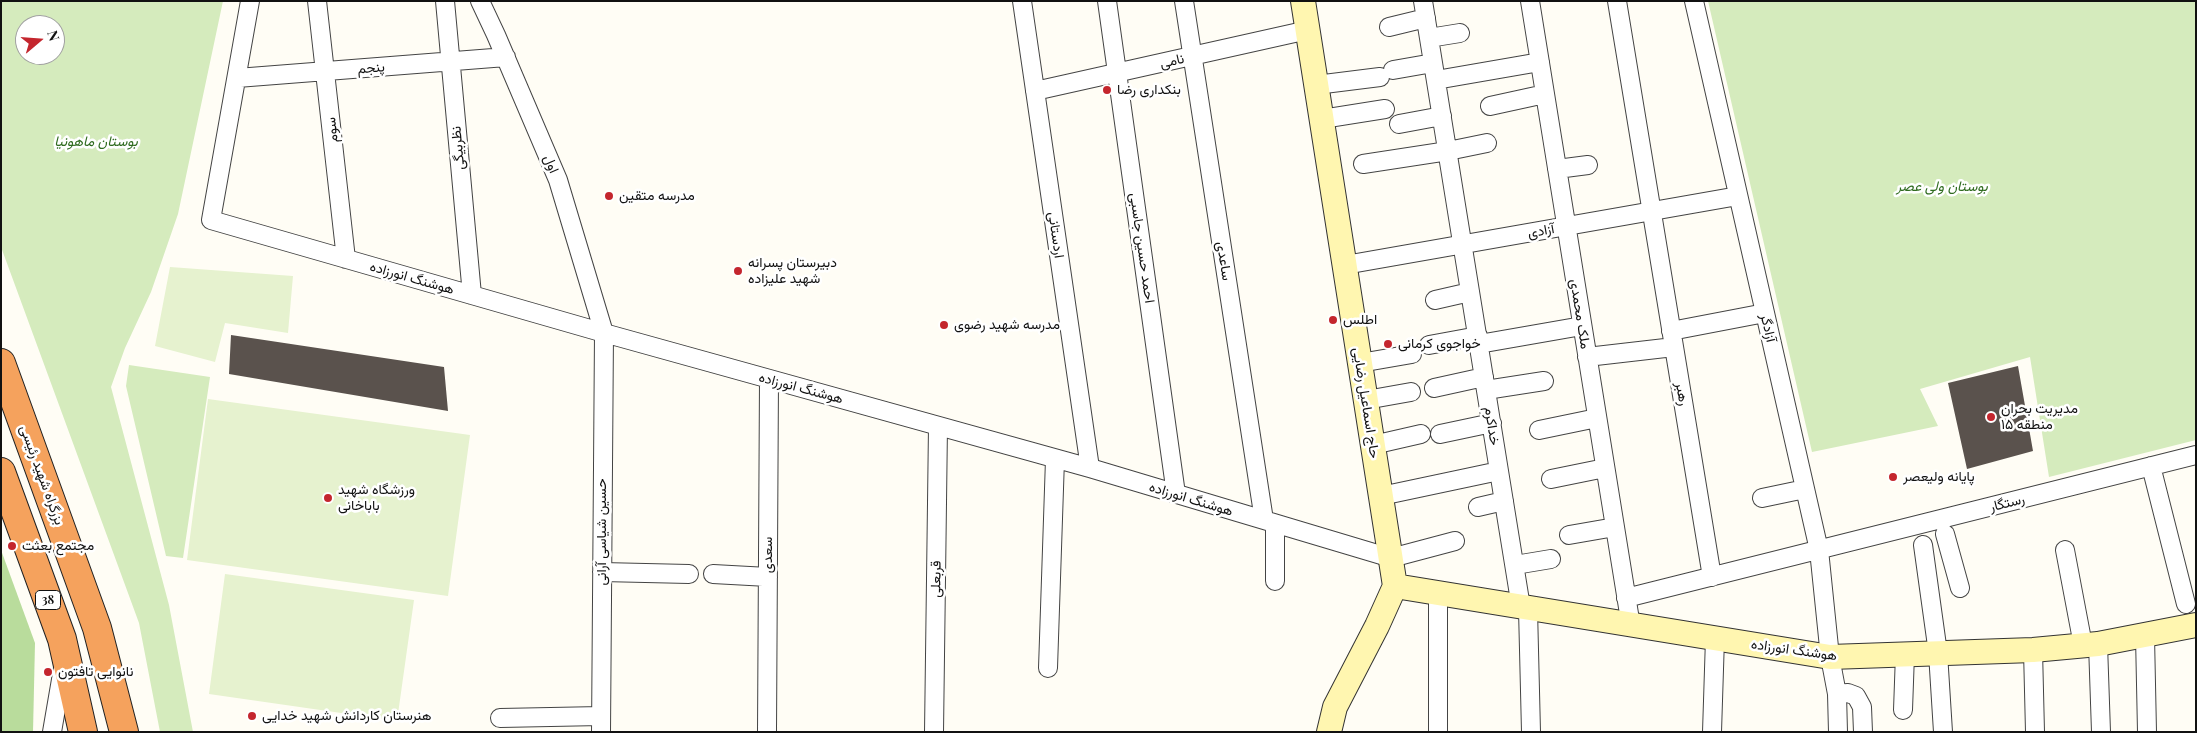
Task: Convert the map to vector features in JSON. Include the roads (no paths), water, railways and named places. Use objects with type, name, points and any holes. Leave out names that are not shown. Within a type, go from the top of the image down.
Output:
[{"type":"highway","name":"بزرگراه شهید رئیسی","points":[[1,363],[97,628],[124,732]]},
{"type":"highway","name":"38","points":[[1,472],[62,639],[83,732]]},
{"type":"main road","name":"حاج اسماعیل رضایی","points":[[1303,1],[1395,586]]},
{"type":"main road","name":"هوشنگ انورزاده","points":[[1395,586],[1830,657],[2033,650],[2091,645],[2145,636],[2191,615]]},
{"type":"main road","points":[[1329,732],[1335,707],[1377,626],[1395,586]]},
{"type":"street","points":[[237,78],[250,1]]},
{"type":"street","name":"سوم","points":[[317,1],[346,259]]},
{"type":"street","name":"نظربیگی","points":[[444,1],[472,295]]},
{"type":"street","name":"اول","points":[[480,1],[558,180],[604,333]]},
{"type":"street","name":"اردستانی","points":[[1022,1],[1090,468]]},
{"type":"street","name":"احمد حسین جاسبی","points":[[1107,1],[1176,494]]},
{"type":"street","name":"ساعدی","points":[[1184,1],[1270,522],[1275,581]]},
{"type":"street","name":"ملک محمدی","points":[[1530,1],[1631,626]]},
{"type":"street","name":"رهبر","points":[[1617,1],[1712,577]]},
{"type":"street","name":"آزادگر","points":[[1694,1],[1819,550],[1830,657],[1837,694],[1838,732]]},
{"type":"street","points":[[1389,27],[1425,10]]},
{"type":"street","name":"خداکرم","points":[[1425,10],[1514,565],[1525,608],[1531,732]]},
{"type":"street","name":"نامی","points":[[1035,91],[1308,30]]},
{"type":"street","points":[[1429,38],[1460,33]]},
{"type":"street","name":"پنجم","points":[[237,78],[506,57]]},
{"type":"street","points":[[1316,85],[1386,73],[1540,62]]},
{"type":"street","name":"هوشنگ انورزاده","points":[[237,78],[211,220],[604,333],[1090,468],[1391,558]]},
{"type":"street","points":[[1490,106],[1545,94]]},
{"type":"street","points":[[1322,119],[1386,109]]},
{"type":"street","points":[[1398,124],[1442,116]]},
{"type":"street","points":[[1363,164],[1487,143]]},
{"type":"street","points":[[1557,169],[1588,165]]},
{"type":"street","name":"آزادی","points":[[1345,265],[1738,196]]},
{"type":"street","points":[[1435,300],[1470,292]]},
{"type":"street","points":[[1587,357],[1673,339],[1765,313]]},
{"type":"street","points":[[1429,345],[1582,326]]},
{"type":"street","name":"حسین شیاسی آرانی","points":[[601,724],[604,333]]},
{"type":"street","points":[[1360,363],[1412,354]]},
{"type":"street","name":"سعدی","points":[[767,732],[769,379]]},
{"type":"street","points":[[1434,388],[1544,382]]},
{"type":"street","points":[[1366,400],[1410,392]]},
{"type":"street","points":[[1539,430],[1597,418]]},
{"type":"street","points":[[1440,434],[1492,423]]},
{"type":"street","name":"قربعلی","points":[[934,732],[938,426]]},
{"type":"street","points":[[1373,445],[1421,434]]},
{"type":"street","name":"رستگار","points":[[1626,598],[2196,455]]},
{"type":"street","points":[[1048,668],[1055,459]]},
{"type":"street","points":[[2150,466],[2191,615]]},
{"type":"street","points":[[1551,479],[1605,468]]},
{"type":"street","points":[[1381,496],[1499,471]]},
{"type":"street","points":[[1762,498],[1805,489]]},
{"type":"street","points":[[1478,507],[1504,500]]},
{"type":"street","points":[[1569,535],[1615,526]]},
{"type":"street","points":[[1945,534],[1960,588]]},
{"type":"street","points":[[1391,558],[1456,541]]},
{"type":"street","points":[[1923,545],[1938,652],[1943,732]]},
{"type":"street","points":[[2064,550],[2091,645],[2101,732]]},
{"type":"street","points":[[1925,563],[1951,555]]},
{"type":"street","points":[[1514,565],[1551,559]]},
{"type":"street","points":[[602,572],[689,574]]},
{"type":"street","points":[[712,574],[768,577]]},
{"type":"street","points":[[1438,594],[1438,732]]},
{"type":"street","points":[[2145,636],[2148,732]]},
{"type":"street","points":[[1712,732],[1715,638]]},
{"type":"street","points":[[2033,650],[2035,732]]},
{"type":"street","points":[[1903,710],[1905,654]]},
{"type":"street","points":[[52,732],[65,657]]},
{"type":"street","points":[[1837,694],[1848,693],[1856,696],[1862,707],[1863,732]]},
{"type":"street","points":[[507,723],[601,724]]},
{"type":"place","name":"بنکداری رضا","points":[[1107,90]]},
{"type":"place","name":"مدرسه متقین","points":[[609,196]]},
{"type":"place","name":"دبیرستان پسرانه شهید علیزاده","points":[[738,271]]},
{"type":"place","name":"اطلس","points":[[1333,320]]},
{"type":"place","name":"مدرسه شهید رضوی","points":[[944,325]]},
{"type":"place","name":"خواجوی کرمانی","points":[[1388,344]]},
{"type":"place","name":"مدیریت بحران منطقه ۱۵","points":[[1991,417]]},
{"type":"place","name":"پایانه ولیعصر","points":[[1893,477]]},
{"type":"place","name":"ورزشگاه شهید باباخانی","points":[[328,498]]},
{"type":"place","name":"مجتمع بعثت","points":[[12,546]]},
{"type":"place","name":"نانوایی تافتون","points":[[48,672]]},
{"type":"place","name":"هنرستان کاردانش شهید خدایی","points":[[252,716]]},
{"type":"park label","name":"بوستان ماهونیا","points":[[96,142]]},
{"type":"park label","name":"بوستان ولی عصر","points":[[1942,187]]}]
